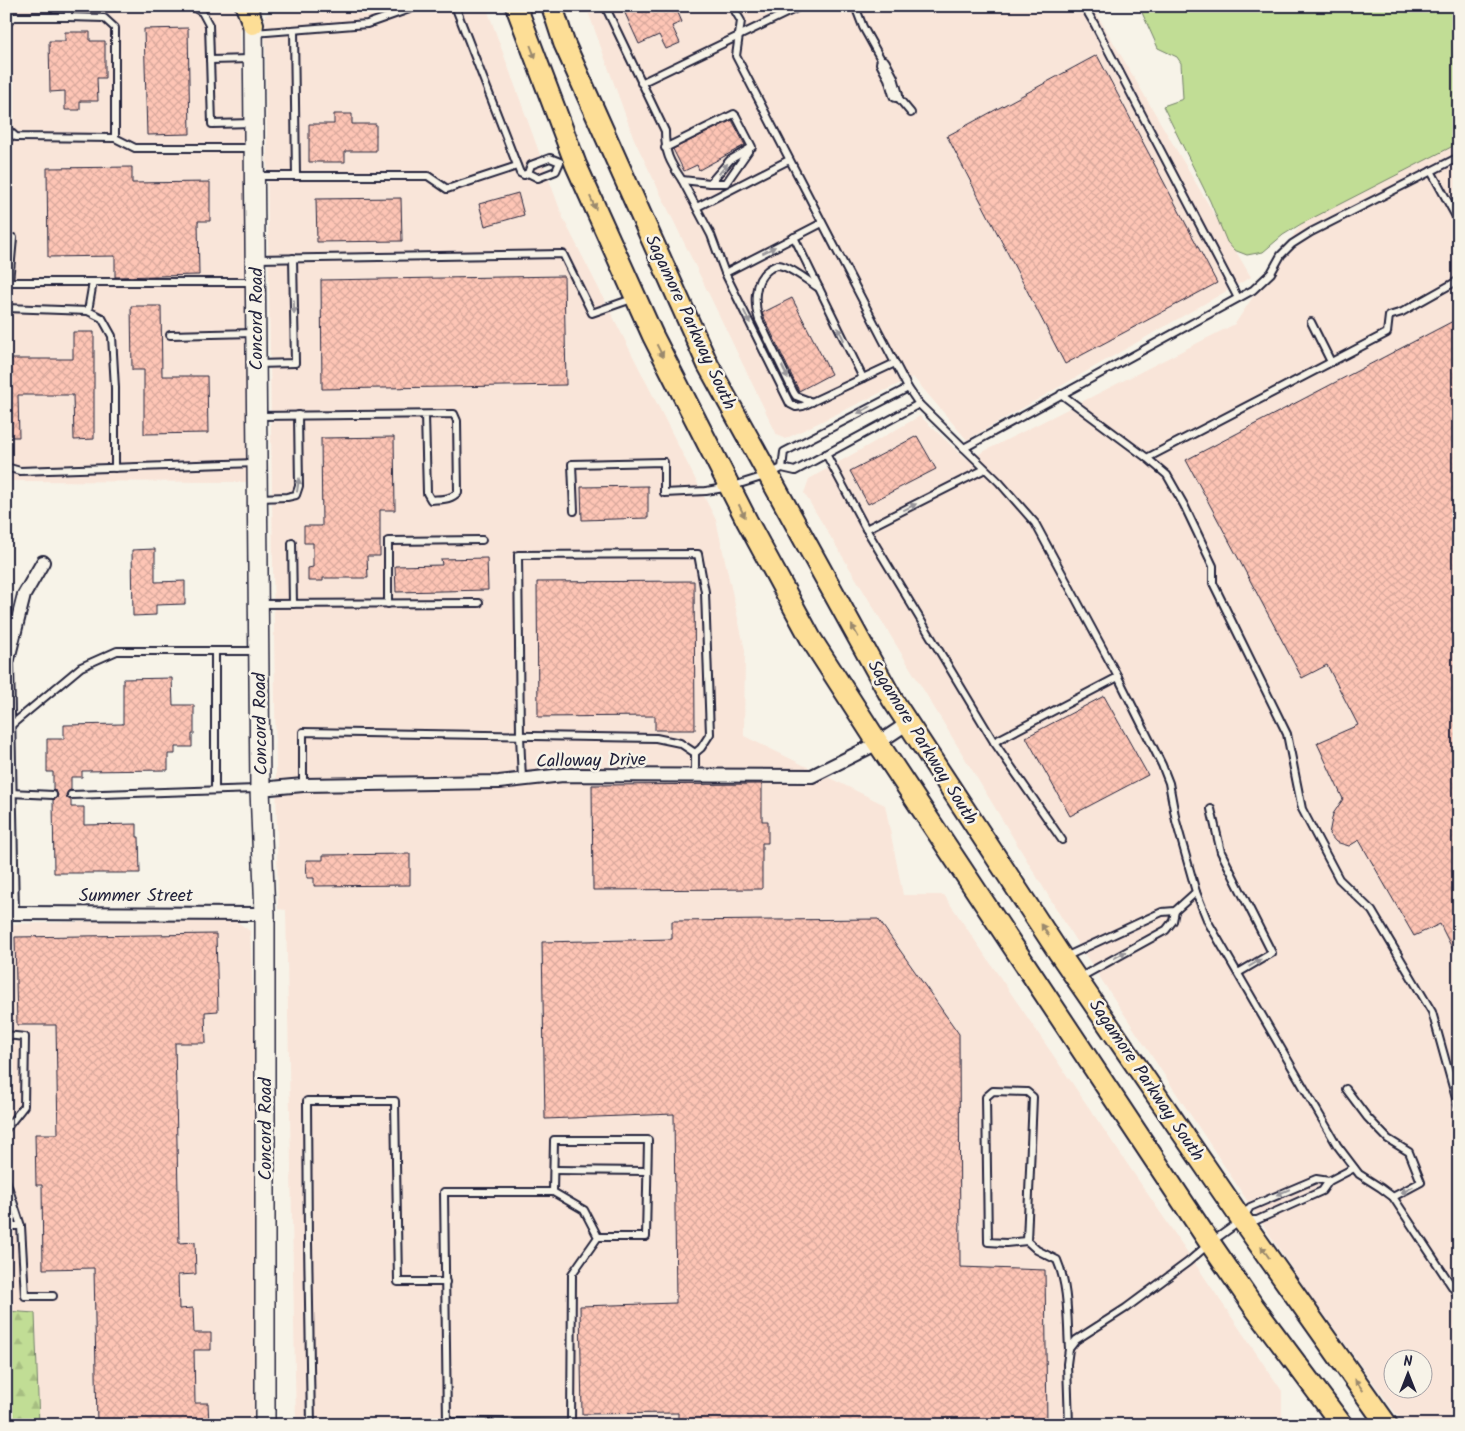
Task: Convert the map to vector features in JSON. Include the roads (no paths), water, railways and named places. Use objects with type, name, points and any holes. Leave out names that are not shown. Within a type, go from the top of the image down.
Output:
[{"type":"main road","name":"Sagamore Parkway South","points":[[516,6],[566,160],[730,487],[811,639],[1210,1243],[1254,1307],[1342,1425]]},
{"type":"main road","name":"Sagamore Parkway South","points":[[552,6],[564,43],[708,365],[775,471],[892,699],[1077,979],[1242,1220],[1387,1425]]},
{"type":"street","name":"Concord Road","points":[[253,17],[260,789],[266,914],[265,1425]]},
{"type":"street","points":[[883,62],[892,78],[896,95]]},
{"type":"street","points":[[9,912],[10,793],[7,662],[24,595],[43,562]]},
{"type":"street","name":"Calloway Drive","points":[[260,789],[303,785],[500,782],[563,775],[812,776],[878,743],[908,723]]},
{"type":"street","name":"Summer Street","points":[[9,912],[266,914]]},
{"type":"lane","points":[[68,6],[68,17]]},
{"type":"lane","points":[[191,6],[202,12],[208,25],[212,124],[255,123]]},
{"type":"lane","points":[[253,17],[294,30],[367,24],[418,6]]},
{"type":"lane","points":[[455,6],[520,173],[538,178],[556,171],[566,160]]},
{"type":"lane","points":[[605,6],[664,131],[665,148],[673,167],[712,235],[725,273],[790,404],[796,407],[803,406],[895,363]]},
{"type":"lane","points":[[732,6],[741,22],[736,56],[908,388],[918,404],[999,482],[1035,523],[1118,677],[1162,765],[1169,784],[1176,821],[1196,892],[1208,922],[1338,1145],[1359,1174],[1393,1197],[1459,1297]]},
{"type":"lane","points":[[641,83],[801,6]]},
{"type":"lane","points":[[855,6],[863,27],[883,62]]},
{"type":"lane","points":[[1084,6],[1238,298]]},
{"type":"lane","points":[[6,25],[13,17],[68,17],[104,18],[116,28],[116,138]]},
{"type":"lane","points":[[294,30],[296,176]]},
{"type":"lane","points":[[210,60],[254,59]]},
{"type":"lane","points":[[896,95],[910,113]]},
{"type":"lane","points":[[665,148],[734,114],[736,116],[752,147],[726,183],[710,184],[682,180]]},
{"type":"lane","points":[[6,128],[16,137],[116,138],[135,148],[255,148]]},
{"type":"lane","points":[[710,184],[730,160],[750,148]]},
{"type":"lane","points":[[964,448],[1253,290],[1271,273],[1281,255],[1292,244],[1310,232],[1459,157]]},
{"type":"lane","points":[[528,174],[532,166],[550,158],[566,160]]},
{"type":"lane","points":[[696,207],[789,160]]},
{"type":"lane","points":[[255,176],[428,176],[447,189],[517,166]]},
{"type":"lane","points":[[1431,171],[1459,222]]},
{"type":"lane","points":[[725,273],[822,223]]},
{"type":"lane","points":[[794,237],[863,378]]},
{"type":"lane","points":[[13,238],[7,285],[93,282],[256,282]]},
{"type":"lane","points":[[256,259],[564,254],[592,313],[635,298]]},
{"type":"lane","points":[[257,364],[295,363],[293,258]]},
{"type":"lane","points":[[812,402],[796,396],[794,393],[759,320],[756,312],[755,295],[759,280],[766,271],[779,265],[819,288]]},
{"type":"lane","points":[[1147,458],[1387,333],[1390,316],[1402,312],[1459,280]]},
{"type":"lane","points":[[88,310],[93,282]]},
{"type":"lane","points":[[6,308],[88,310],[102,318],[112,336],[115,388],[115,468]]},
{"type":"lane","points":[[1311,322],[1331,362]]},
{"type":"lane","points":[[170,335],[256,333]]},
{"type":"lane","points":[[775,471],[784,452],[908,388]]},
{"type":"lane","points":[[1062,394],[1160,467],[1167,475],[1184,505],[1213,566],[1213,584],[1287,734],[1302,809],[1339,879],[1372,911],[1432,1012],[1459,1109]]},
{"type":"lane","points":[[574,511],[572,464],[664,462],[664,493],[706,491],[730,487],[775,471],[795,471],[918,404]]},
{"type":"lane","points":[[257,416],[454,414],[457,421],[458,492],[448,499],[431,500],[427,493],[425,415]]},
{"type":"lane","points":[[258,498],[296,495],[299,486],[298,415]]},
{"type":"lane","points":[[826,454],[866,528],[994,742],[1062,840]]},
{"type":"lane","points":[[6,468],[20,471],[257,463]]},
{"type":"lane","points":[[866,528],[985,469]]},
{"type":"lane","points":[[388,604],[388,541],[482,540]]},
{"type":"lane","points":[[292,543],[293,604]]},
{"type":"lane","points":[[522,779],[518,555],[698,554],[705,592],[710,734],[701,748],[695,753]]},
{"type":"lane","points":[[258,604],[479,603]]},
{"type":"lane","points":[[8,728],[80,667],[117,651],[259,651]]},
{"type":"lane","points":[[215,651],[215,790]]},
{"type":"lane","points":[[994,742],[1118,677]]},
{"type":"lane","points":[[303,785],[303,732],[656,738],[680,743],[695,753]]},
{"type":"lane","points":[[695,753],[695,776]]},
{"type":"lane","points":[[71,795],[260,789]]},
{"type":"lane","points":[[10,793],[53,795]]},
{"type":"lane","points":[[1211,809],[1221,852],[1272,953],[1238,973]]},
{"type":"lane","points":[[1063,958],[1162,912],[1175,910],[1196,892]]},
{"type":"lane","points":[[1077,979],[1166,930],[1173,921],[1175,910]]},
{"type":"lane","points":[[6,1035],[25,1037],[24,1106],[6,1129]]},
{"type":"lane","points":[[1346,1089],[1367,1117],[1388,1139],[1409,1152],[1421,1182],[1393,1197]]},
{"type":"lane","points":[[1027,1242],[1033,1097],[1027,1092],[992,1091],[986,1097],[988,1242],[1027,1242],[1036,1250],[1057,1260],[1061,1268],[1065,1281],[1069,1349],[1067,1373],[1069,1425]]},
{"type":"lane","points":[[311,1425],[307,1101],[395,1101],[398,1282],[446,1282]]},
{"type":"lane","points":[[553,1192],[554,1140],[648,1140],[646,1237],[598,1237]]},
{"type":"lane","points":[[1242,1220],[1257,1220],[1322,1191],[1329,1181],[1354,1168]]},
{"type":"lane","points":[[554,1170],[648,1171]]},
{"type":"lane","points":[[1069,1349],[1076,1340],[1126,1308],[1242,1220],[1250,1206],[1316,1178],[1329,1181]]},
{"type":"lane","points":[[6,1180],[21,1226],[25,1296],[53,1296]]},
{"type":"lane","points":[[447,1424],[444,1192],[553,1192],[584,1210],[598,1237]]},
{"type":"lane","points":[[6,1226],[21,1226]]},
{"type":"lane","points":[[400,1423],[572,1425],[572,1274],[598,1237]]}]
